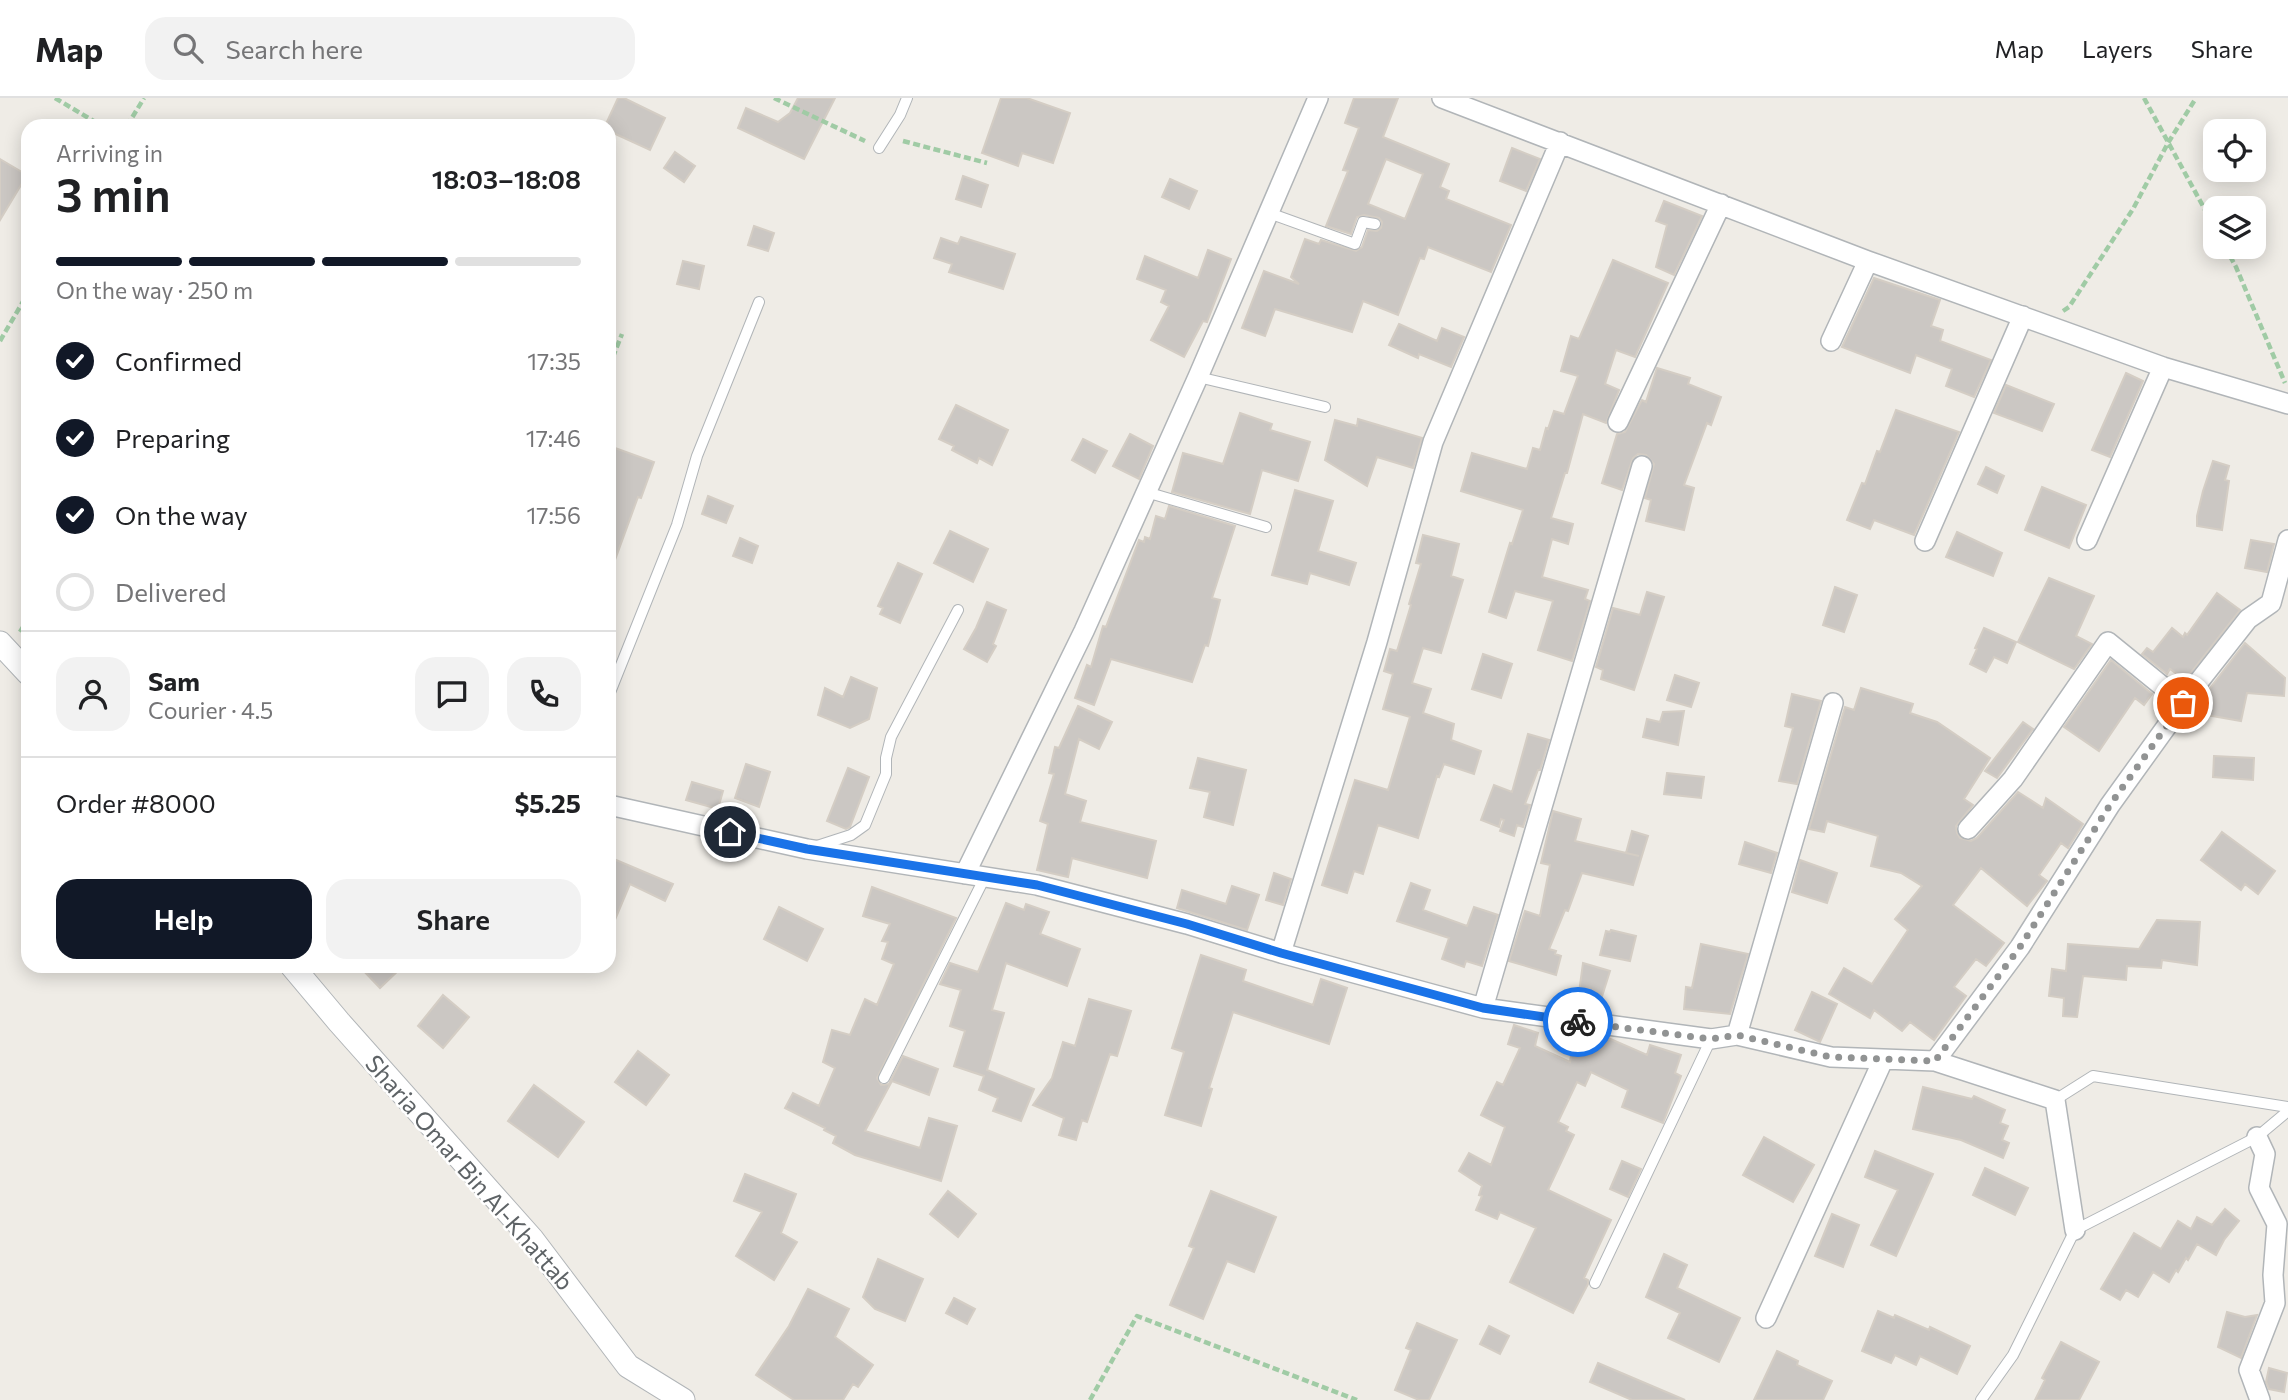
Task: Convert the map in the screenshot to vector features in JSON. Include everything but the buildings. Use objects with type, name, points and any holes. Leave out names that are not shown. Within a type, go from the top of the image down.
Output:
[{"type":"street","points":[[965,874],[1084,631],[1198,377],[1318,98]]},
{"type":"street","points":[[1443,98],[1868,261],[2163,367],[2288,404]]},
{"type":"street","points":[[1281,953],[1370,664],[1433,442],[1560,142]]},
{"type":"street","points":[[1618,422],[1721,204]]},
{"type":"street","points":[[1831,341],[1868,261]]},
{"type":"street","points":[[1925,541],[2023,316]]},
{"type":"street","points":[[2087,540],[2163,367]]},
{"type":"street","points":[[1483,1008],[1642,466]]},
{"type":"street","points":[[1935,1061],[2020,947],[2110,805],[2183,703],[2248,619],[2271,603],[2288,540]]},
{"type":"street","points":[[1968,829],[2013,779],[2108,642],[2183,703]]},
{"type":"street","points":[[0,643],[21,666]]},
{"type":"street","points":[[1737,1035],[1833,703]]},
{"type":"street","points":[[616,807],[807,849],[1037,885],[1187,924],[1281,953],[1483,1008],[1711,1039],[1737,1035],[1831,1057],[1935,1061],[2055,1100],[2075,1230]]},
{"type":"street","name":"Sharia Omar Bin Al-Khattab","points":[[298,973],[532,1239],[628,1366],[683,1400]]},
{"type":"street","points":[[1766,1318],[1883,1060]]},
{"type":"street","points":[[2257,1137],[2265,1154],[2259,1188],[2277,1224],[2273,1275],[2282,1306],[2249,1370],[2260,1400]]},
{"type":"lane","points":[[879,148],[900,115],[907,98]]},
{"type":"lane","points":[[1269,213],[1355,244],[1363,222],[1375,224]]},
{"type":"lane","points":[[616,678],[677,525],[697,456],[759,302]]},
{"type":"lane","points":[[1198,377],[1325,407]]},
{"type":"lane","points":[[1146,492],[1265,527]]},
{"type":"lane","points":[[807,849],[851,835],[865,825],[886,774],[886,758],[891,737],[958,610]]},
{"type":"lane","points":[[884,1077],[985,877]]},
{"type":"lane","points":[[1595,1283],[1711,1039]]},
{"type":"lane","points":[[2055,1100],[2093,1076],[2288,1109]]},
{"type":"lane","points":[[1982,1400],[2013,1355],[2075,1230],[2257,1137],[2288,1109]]},
{"type":"path","points":[[55,98],[90,119]]},
{"type":"path","points":[[131,119],[144,98]]},
{"type":"path","points":[[2144,98],[2203,206]]},
{"type":"path","points":[[2046,325],[2069,307],[2093,271],[2133,209],[2168,143],[2196,98]]},
{"type":"path","points":[[2232,259],[2288,391]]},
{"type":"path","points":[[0,341],[21,305]]},
{"type":"path","points":[[616,349],[622,334]]},
{"type":"path","points":[[1090,1400],[1137,1316],[1357,1400]]},
{"type":"way so far","points":[[1578,1022],[1711,1039],[1737,1035],[1831,1057],[1935,1061],[2020,947],[2110,805],[2183,703]]},
{"type":"route","points":[[730,832],[807,849],[1037,885],[1187,924],[1281,953],[1483,1008],[1578,1022]]}]
